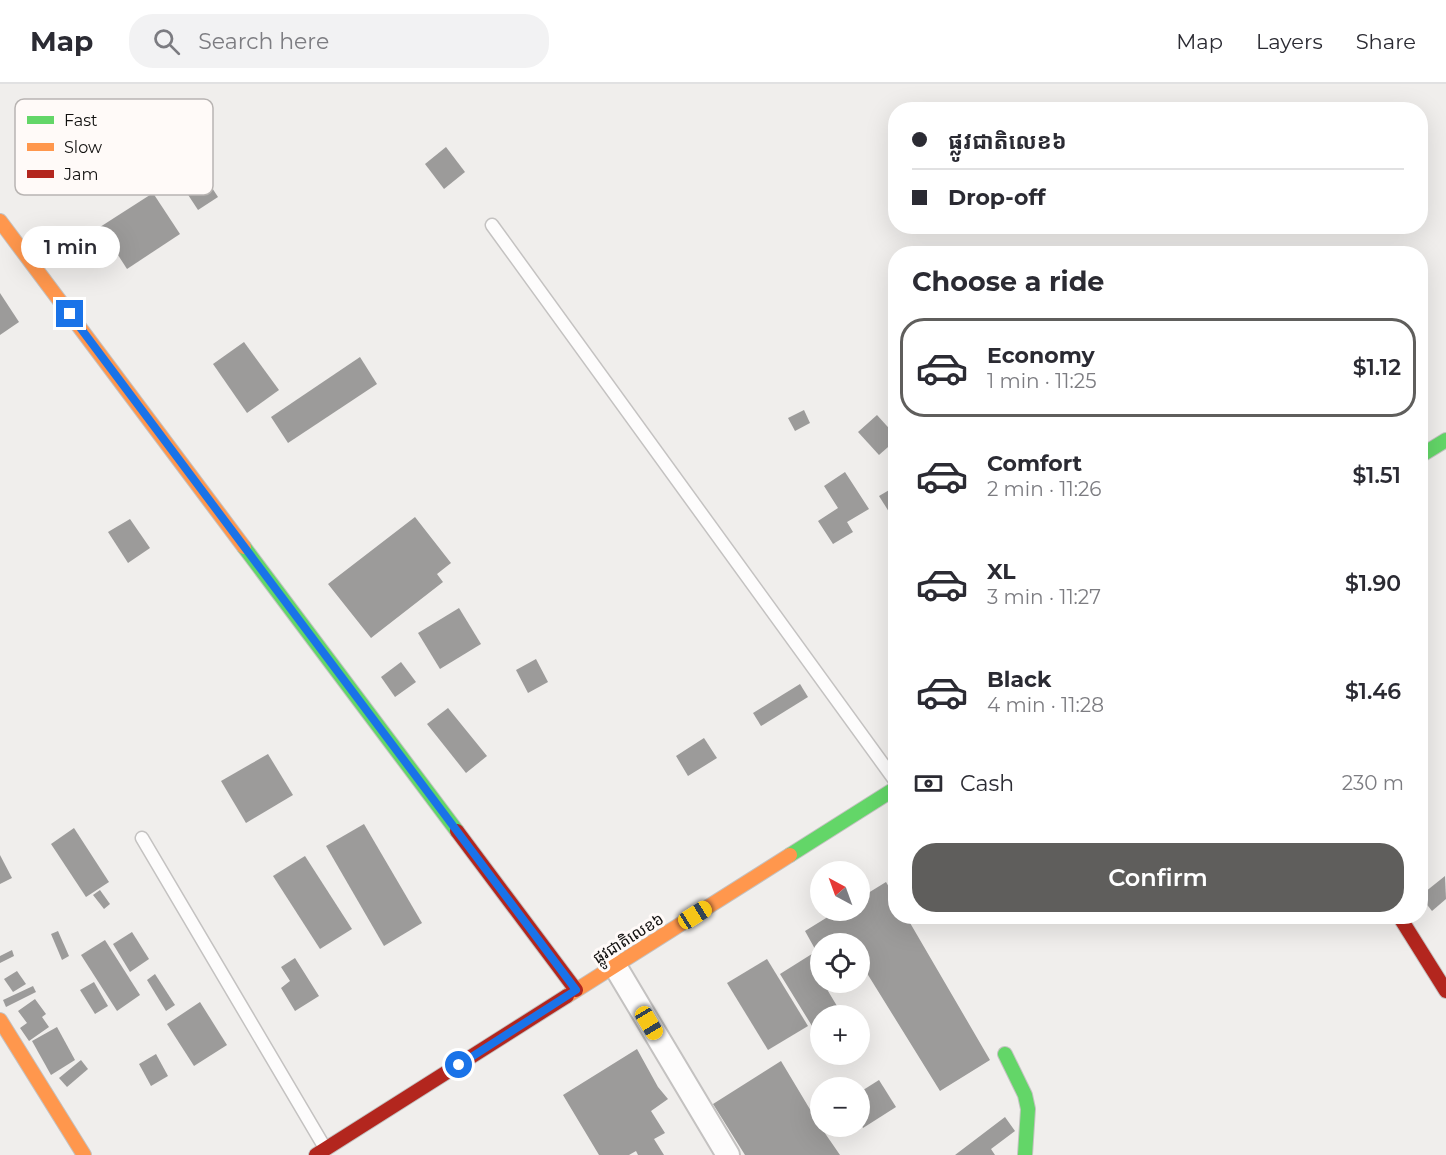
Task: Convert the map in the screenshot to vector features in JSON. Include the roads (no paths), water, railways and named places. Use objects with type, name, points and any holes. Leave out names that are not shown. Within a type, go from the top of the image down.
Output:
[{"type":"main road","points":[[0,220],[576,990]]},
{"type":"main road","points":[[1428,451],[1446,440]]},
{"type":"main road","name":"ផ្លូវជាតិលេខ៦","points":[[321,1152],[888,793]]},
{"type":"main road","points":[[1404,924],[1446,992]]},
{"type":"main road","points":[[0,1020],[84,1155]]},
{"type":"main road","points":[[1005,1054],[1025,1095],[1028,1108],[1025,1155]]},
{"type":"street","points":[[615,966],[728,1155]]},
{"type":"lane","points":[[492,225],[888,771]]},
{"type":"lane","points":[[142,838],[321,1152]]}]
